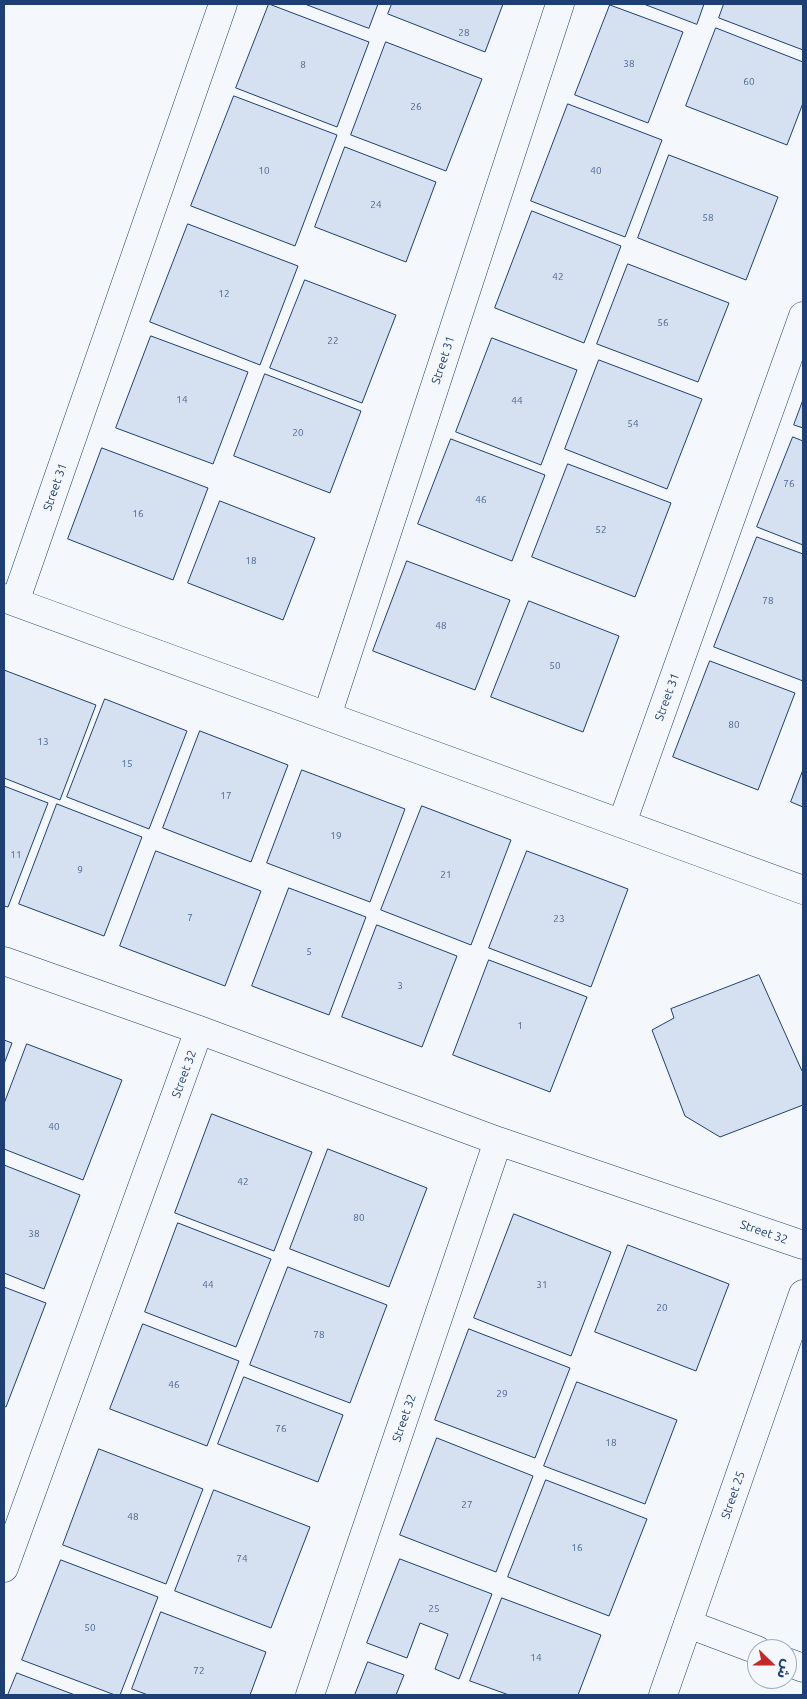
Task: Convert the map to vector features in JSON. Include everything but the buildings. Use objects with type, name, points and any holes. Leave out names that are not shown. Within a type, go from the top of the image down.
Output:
[{"type":"street","name":"Street 31","points":[[223,4],[9,600],[803,890]]},
{"type":"street","name":"Street 31","points":[[327,716],[560,4]]},
{"type":"street","name":"Street 31","points":[[622,823],[803,316]]},
{"type":"street","name":"Street 32","points":[[4,961],[199,1030],[498,1141],[803,1245]]},
{"type":"street","name":"Street 32","points":[[4,1568],[199,1030]]},
{"type":"street","name":"Street 32","points":[[310,1695],[498,1141]]},
{"type":"street","name":"Street 25","points":[[663,1695],[803,1294]]},
{"type":"street","points":[[688,1624],[747,1646]]}]
